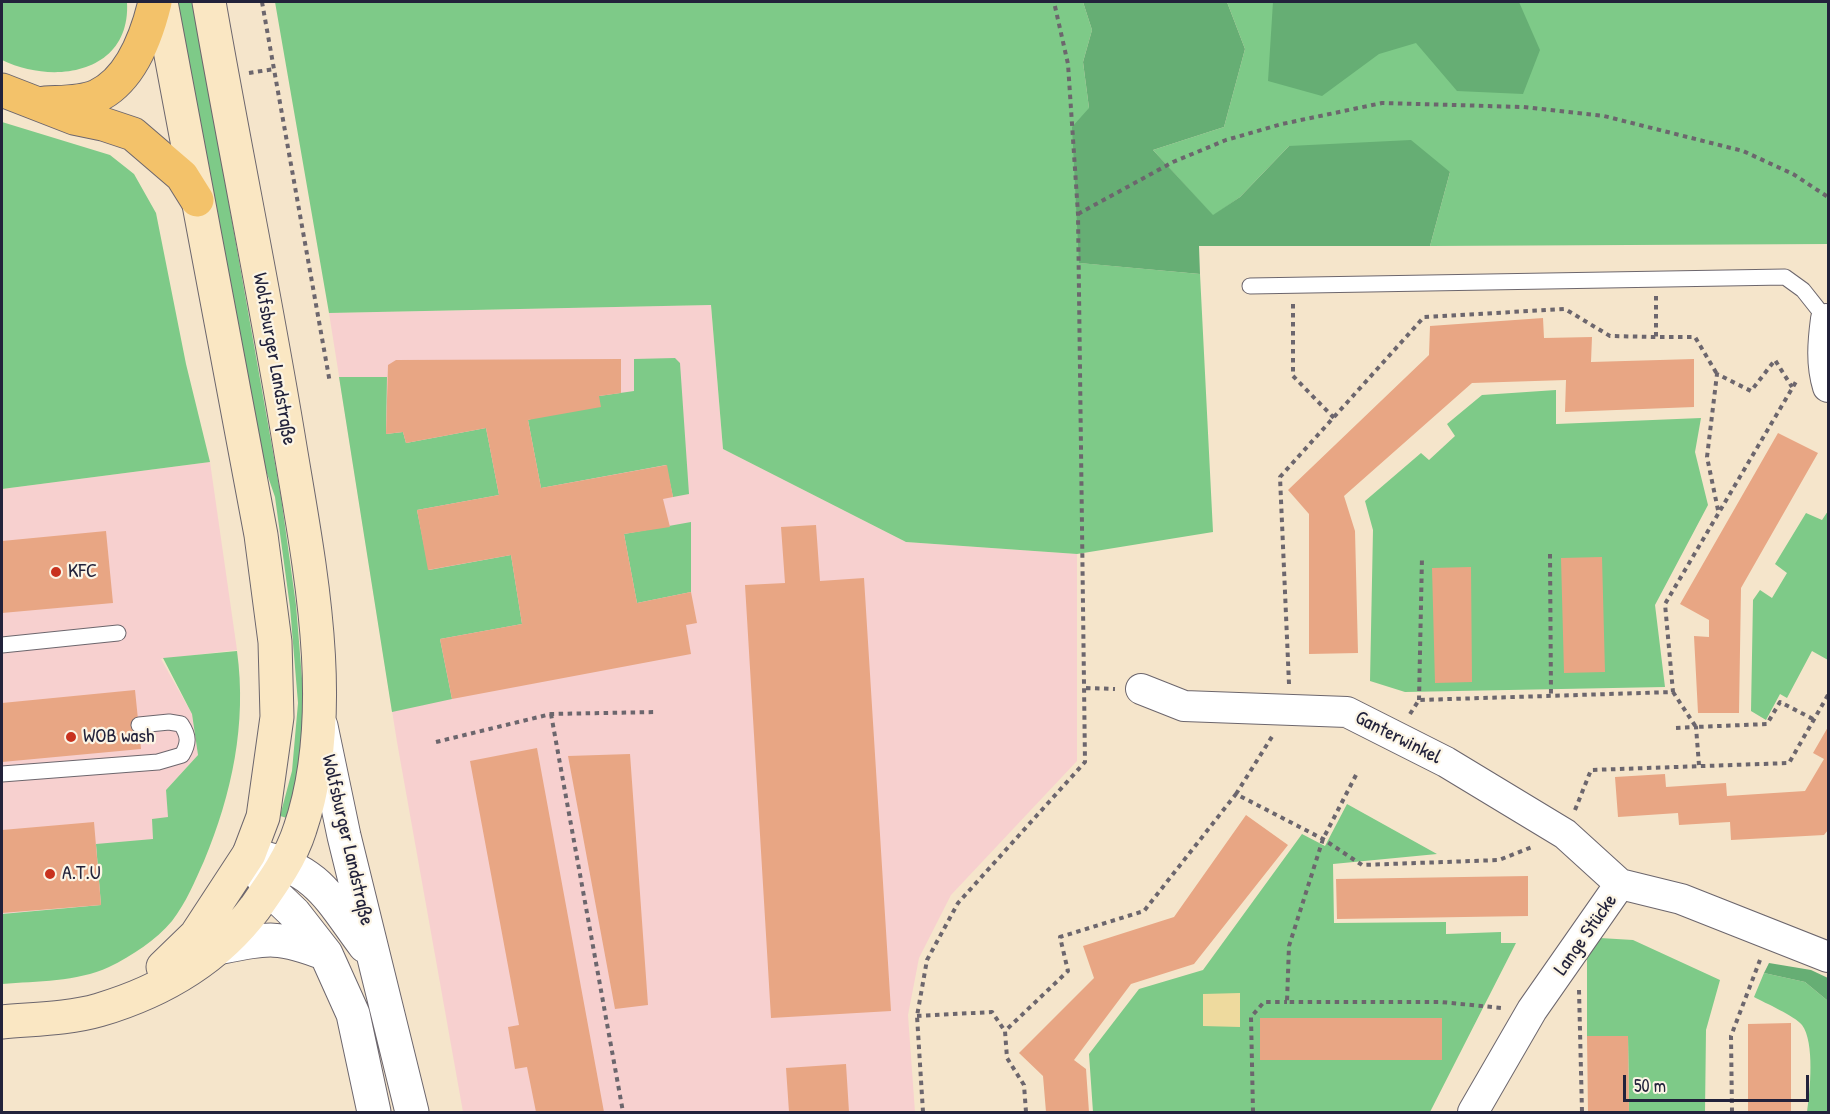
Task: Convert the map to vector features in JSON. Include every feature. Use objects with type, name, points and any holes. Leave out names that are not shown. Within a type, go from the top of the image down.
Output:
[{"type":"highway","points":[[37,104],[97,96],[115,83],[130,64],[141,43],[155,2]]},
{"type":"highway","points":[[2,90],[74,118],[103,123],[133,134],[182,176],[197,200]]},
{"type":"main road","points":[[127,1000],[196,935],[249,854],[263,817],[277,717],[275,642],[261,535],[161,2]]},
{"type":"main road","name":"Wolfsburger Landstraße","points":[[209,2],[300,506],[319,672],[320,720],[314,777],[300,831],[277,876]]},
{"type":"main road","points":[[2,1022],[96,1011],[167,984],[218,948],[241,927],[277,876]]},
{"type":"street","points":[[1824,333],[1825,376],[1828,387]]},
{"type":"street","name":"Ganterwinkel","points":[[1141,689],[1184,706],[1290,708],[1347,712],[1446,762],[1565,834],[1620,884]]},
{"type":"street","name":"Wolfsburger Landstraße","points":[[320,720],[344,836],[412,1113]]},
{"type":"street","name":"Wolfsburger Landstraße","points":[[249,854],[277,876],[294,913],[326,954],[353,1014],[374,1113]]},
{"type":"street","name":"Wolfsburger Landstraße","points":[[277,876],[316,881],[375,960]]},
{"type":"street","name":"Lange Stücke","points":[[1473,1113],[1533,1010],[1579,947],[1620,884],[1681,899],[1770,935],[1802,944],[1828,957]]},
{"type":"street","points":[[218,948],[266,938],[297,942],[326,954]]},
{"type":"lane","points":[[1250,286],[1785,277],[1803,290],[1824,333]]},
{"type":"lane","points":[[2,645],[118,633]]},
{"type":"lane","points":[[2,774],[159,762],[182,755],[188,745],[188,733],[181,724],[169,722],[139,724]]},
{"type":"path","points":[[262,2],[330,383]]},
{"type":"path","points":[[923,1113],[917,1016],[927,960],[958,903],[1085,762],[1078,214],[1068,64],[1054,2]]},
{"type":"path","points":[[1078,214],[1173,162],[1226,140],[1282,124],[1382,103],[1523,107],[1604,116],[1743,151],[1793,174],[1828,197]]},
{"type":"path","points":[[1656,279],[1656,337]]},
{"type":"path","points":[[1294,285],[1293,376],[1334,418]]},
{"type":"path","points":[[1005,1031],[1068,971],[1060,937],[1144,911],[1236,794],[1290,708],[1280,477],[1424,317],[1566,309],[1610,336],[1695,337],[1717,374],[1751,392],[1775,360],[1792,388]]},
{"type":"path","points":[[1699,765],[1696,726],[1673,692],[1665,604],[1824,333]]},
{"type":"path","points":[[1717,374],[1707,457],[1718,511]]},
{"type":"path","points":[[1550,554],[1551,697]]},
{"type":"path","points":[[1397,736],[1419,700],[1422,557]]},
{"type":"path","points":[[1419,700],[1673,692]]},
{"type":"path","points":[[1236,794],[1323,839],[1362,865],[1499,860],[1565,834],[1591,770],[1790,763],[1828,694]]},
{"type":"path","points":[[1676,728],[1767,724],[1780,702],[1814,719]]},
{"type":"path","points":[[436,742],[551,714],[656,712]]},
{"type":"path","points":[[551,714],[623,1113]]},
{"type":"path","points":[[1287,1002],[1289,946],[1323,839],[1356,775]]},
{"type":"path","points":[[1732,1113],[1731,1036],[1770,935]]},
{"type":"path","points":[[1579,947],[1582,1113]]},
{"type":"path","points":[[1253,1113],[1251,1017],[1264,1002],[1441,1002],[1533,1010]]},
{"type":"path","points":[[917,1016],[992,1012],[1005,1031],[1007,1058],[1024,1085],[1026,1113]]},
{"type":"shaded area","points":[[711,305],[723,449],[906,542],[1077,554],[1077,761],[951,895],[919,958],[908,1015],[915,1112],[463,1112],[397,742],[329,313]]},
{"type":"shaded area","points":[[210,462],[237,650],[161,659],[192,714],[198,755],[166,790],[169,818],[101,905],[2,914],[2,489]]},
{"type":"green space","points":[[2,2],[127,2],[125,26],[116,45],[103,59],[85,67],[65,72],[44,72],[22,68],[2,60]]},
{"type":"green space","points":[[175,2],[193,2],[281,497],[296,605],[304,703],[303,740],[287,818],[280,816],[292,771],[298,703],[290,607],[275,497],[262,459]]},
{"type":"green space","points":[[275,2],[1083,2],[1092,30],[1083,62],[1089,108],[1080,263],[1200,274],[1213,532],[1077,554],[906,542],[723,449],[711,305],[329,313]]},
{"type":"green space","points":[[1083,2],[1227,2],[1245,49],[1224,127],[1153,150],[1213,215],[1240,197],[1289,146],[1411,140],[1450,172],[1430,246],[1199,246],[1200,274],[1079,263],[1072,127],[1089,108],[1083,62],[1092,30]]},
{"type":"green space","points":[[1227,2],[1828,2],[1828,244],[1430,246],[1450,172],[1289,146],[1240,197],[1213,216],[1153,150],[1224,127],[1245,49]]},
{"type":"green space","points":[[1273,2],[1519,2],[1540,50],[1523,94],[1457,91],[1416,43],[1379,54],[1322,96],[1268,81]]},
{"type":"green space","points":[[2,122],[110,155],[134,174],[156,213],[186,364],[210,462],[2,489]]},
{"type":"green space","points":[[675,358],[680,363],[689,494],[673,497],[666,465],[541,488],[528,420],[599,396],[634,391],[634,359]]},
{"type":"green space","points":[[339,377],[387,377],[386,434],[403,432],[406,443],[486,428],[499,495],[417,510],[429,570],[511,555],[522,624],[440,639],[452,699],[392,712]]},
{"type":"green space","points":[[1556,390],[1556,424],[1701,418],[1695,452],[1708,505],[1655,605],[1665,687],[1405,692],[1370,681],[1373,530],[1365,501],[1421,453],[1429,460],[1455,436],[1447,424],[1482,395]]},
{"type":"green space","points":[[1828,511],[1828,660],[1812,651],[1787,698],[1780,694],[1766,720],[1751,711],[1753,600],[1760,590],[1772,598],[1787,573],[1775,564],[1806,513],[1822,520]]},
{"type":"green space","points":[[691,522],[691,592],[637,603],[624,534]]},
{"type":"green space","points":[[237,651],[240,705],[235,758],[214,836],[190,892],[177,914],[151,941],[109,967],[83,976],[2,984],[2,914],[101,905],[96,844],[153,839],[152,819],[168,817],[166,790],[198,755],[192,714],[163,658]]},
{"type":"green space","points":[[1347,804],[1437,854],[1333,864],[1334,923],[1446,922],[1446,934],[1501,932],[1501,943],[1516,943],[1430,1112],[1093,1112],[1089,1054],[1139,989],[1203,970],[1302,834],[1325,846]],"holes":[[[1260,1018],[1442,1018],[1260,1059]]]},
{"type":"green space","points":[[1600,938],[1633,940],[1720,980],[1706,1030],[1705,1112],[1629,1112],[1628,1036],[1587,1036],[1587,954]]},
{"type":"green space","points":[[1769,963],[1811,970],[1828,978],[1828,1001],[1805,982],[1764,973]]},
{"type":"green space","points":[[1764,973],[1805,982],[1828,1001],[1828,1112],[1807,1112],[1810,1055],[1809,1043],[1802,1025],[1787,1014],[1754,997]]},
{"type":"sand","points":[[1240,993],[1240,1027],[1203,1026],[1203,994]]},
{"type":"building","points":[[1543,318],[1544,338],[1592,337],[1591,362],[1694,359],[1694,407],[1565,412],[1566,380],[1472,383],[1344,496],[1355,531],[1358,653],[1309,654],[1309,514],[1288,490],[1429,355],[1430,326]]},
{"type":"building","points":[[621,359],[621,393],[599,396],[601,407],[528,420],[541,488],[667,465],[673,497],[663,499],[670,527],[624,534],[637,603],[691,592],[697,623],[686,625],[691,654],[452,699],[440,639],[522,624],[511,555],[428,570],[417,510],[499,495],[486,428],[406,443],[403,432],[386,434],[388,365],[396,360]]},
{"type":"building","points":[[1778,433],[1818,453],[1741,588],[1739,713],[1698,713],[1694,636],[1709,637],[1709,620],[1680,604]]},
{"type":"building","points":[[816,525],[820,581],[864,578],[891,1011],[771,1018],[745,585],[785,583],[781,527]]},
{"type":"building","name":"KFC","points":[[106,531],[113,603],[2,613],[2,541]]},
{"type":"building","points":[[1602,557],[1605,672],[1564,673],[1561,558]]},
{"type":"building","points":[[1471,567],[1472,682],[1435,683],[1432,568]]},
{"type":"building","name":"WOB wash","points":[[135,690],[141,749],[2,762],[2,703]]},
{"type":"building","points":[[1828,727],[1828,830],[1824,835],[1731,840],[1730,822],[1679,825],[1678,813],[1618,817],[1615,777],[1665,774],[1666,787],[1726,783],[1727,796],[1805,791],[1824,759],[1813,753]]},
{"type":"building","points":[[537,748],[604,1112],[536,1112],[527,1067],[515,1069],[508,1027],[519,1025],[470,761]]},
{"type":"building","points":[[630,754],[648,1005],[615,1009],[568,756]]},
{"type":"building","points":[[1246,815],[1288,845],[1194,964],[1131,984],[1074,1060],[1086,1069],[1089,1112],[1046,1112],[1043,1076],[1019,1053],[1094,978],[1083,946],[1174,917]]},
{"type":"building","name":"A.T.U","points":[[94,822],[101,905],[2,913],[2,830]]},
{"type":"building","points":[[1528,876],[1528,916],[1337,919],[1336,879]]},
{"type":"building","points":[[1260,1018],[1442,1018],[1442,1060],[1260,1060]]},
{"type":"building","points":[[1791,1023],[1791,1112],[1748,1112],[1748,1024]]},
{"type":"building","points":[[1587,1036],[1628,1036],[1629,1112],[1588,1112]]},
{"type":"building","points":[[846,1064],[849,1112],[789,1112],[786,1068]]},
{"type":"place","name":"KFC","points":[[56,572]]},
{"type":"place","name":"WOB wash","points":[[71,737]]},
{"type":"place","name":"A.T.U","points":[[50,874]]}]
